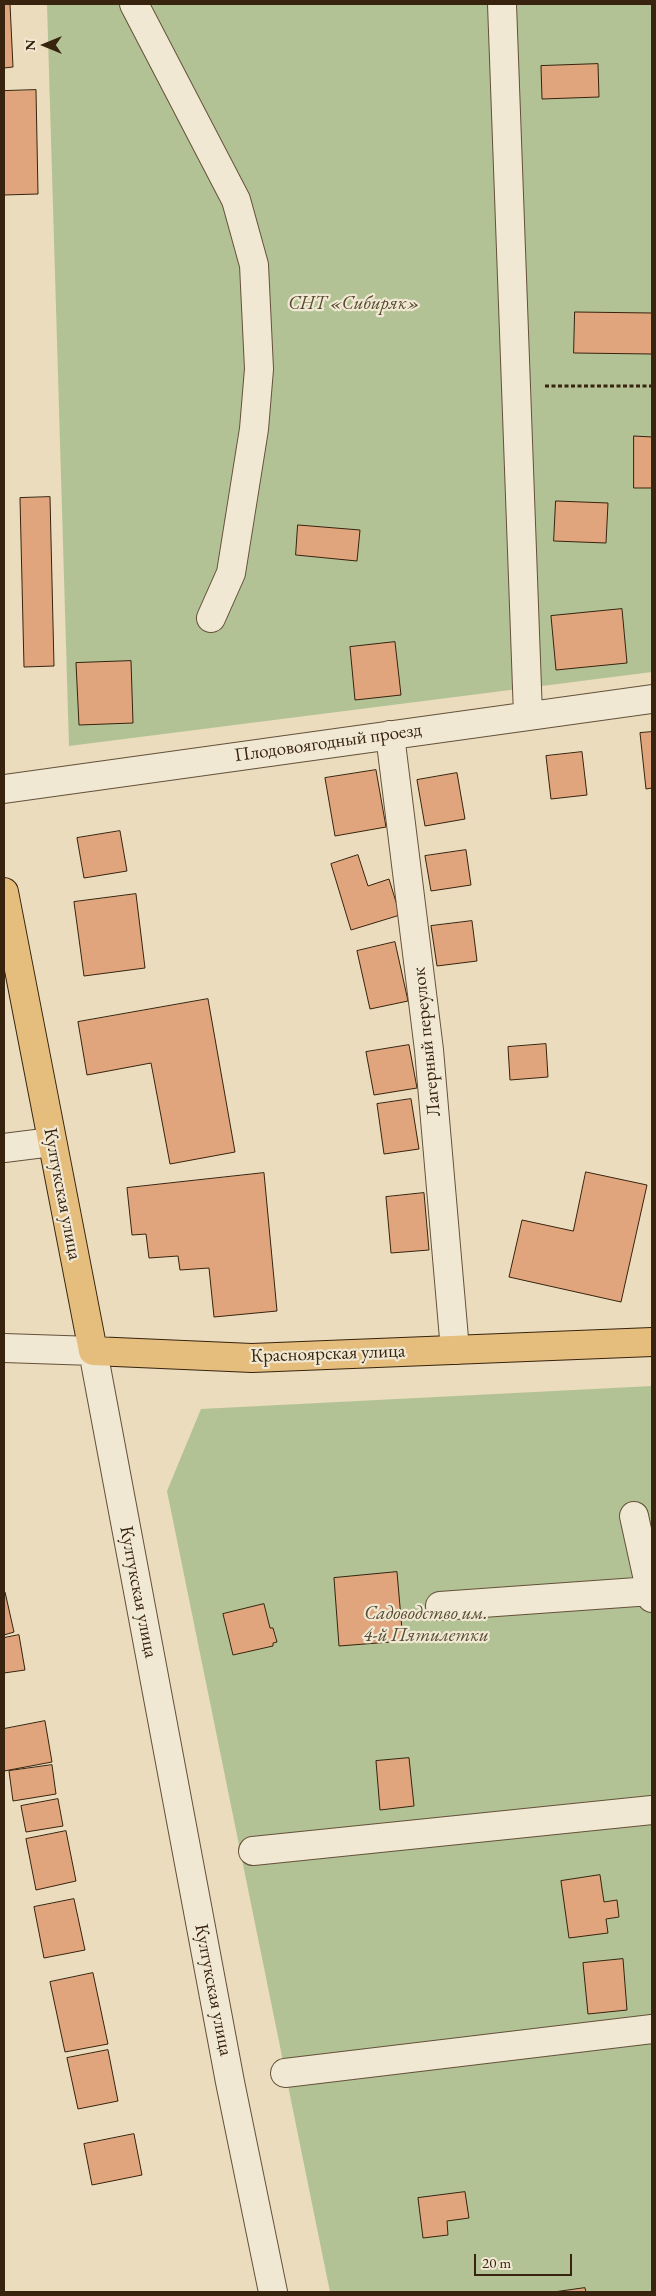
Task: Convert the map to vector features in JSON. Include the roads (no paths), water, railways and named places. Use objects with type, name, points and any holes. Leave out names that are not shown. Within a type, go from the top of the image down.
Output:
[{"type":"main road","name":"Култукская улица","points":[[4,892],[93,1351]]},
{"type":"main road","name":"Красноярская улица","points":[[93,1351],[252,1358],[652,1342]]},
{"type":"street","points":[[134,4],[236,200],[254,265],[259,369],[254,429],[231,573],[211,618]]},
{"type":"street","points":[[502,4],[528,715]]},
{"type":"street","name":"Плодовоягодный проезд","points":[[4,788],[652,699]]},
{"type":"street","name":"Лагерный переулок","points":[[390,735],[429,1050],[455,1350]]},
{"type":"street","points":[[4,1148],[52,1142]]},
{"type":"street","name":"Красноярская улица","points":[[4,1348],[93,1351]]},
{"type":"street","name":"Култукская улица","points":[[93,1351],[226,2062],[273,2292]]},
{"type":"street","points":[[440,1606],[652,1595],[634,1516]]},
{"type":"street","points":[[253,1851],[652,1810]]},
{"type":"street","points":[[285,2073],[652,2029]]},
{"type":"park label","name":"СНТ «Сибиряк»","points":[[354,304]]},
{"type":"park label","name":"Садоводство им. 4-й Пятилетки","points":[[426,1625]]}]
